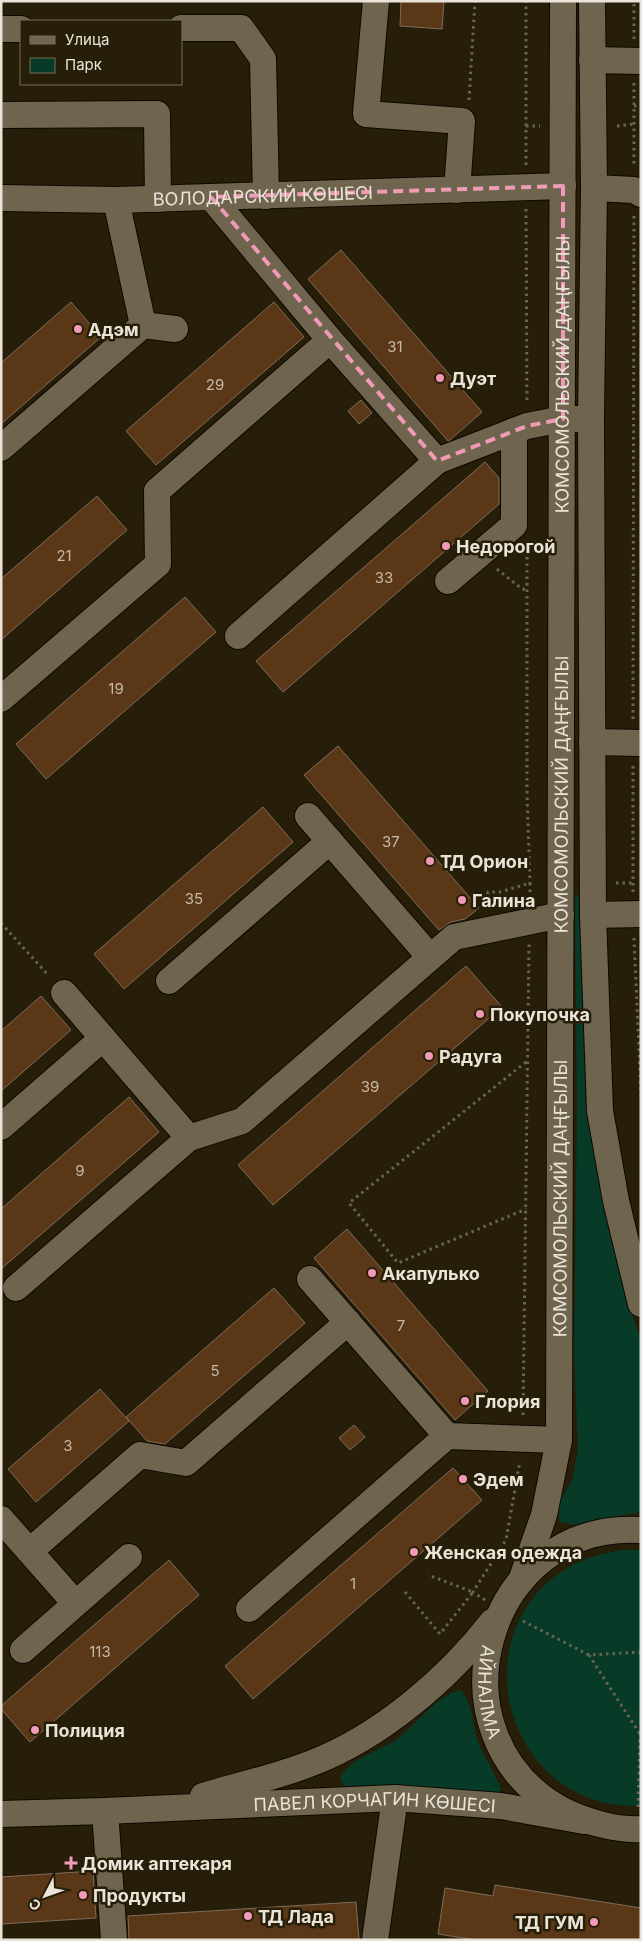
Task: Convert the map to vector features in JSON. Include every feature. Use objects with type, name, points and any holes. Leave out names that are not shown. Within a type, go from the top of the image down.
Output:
[{"type":"street","points":[[376,1],[366,114],[462,122],[457,190]]},
{"type":"street","name":"КОМСОМОЛЬСКИЙ ДАҢҒЫЛЫ","points":[[521,1581],[544,1514],[559,1440],[562,915],[563,1]]},
{"type":"street","name":"КОМСОМОЛЬСКИЙ ДАҢҒЫЛЫ","points":[[592,1],[594,188],[592,915],[600,1111],[616,1201],[641,1304]]},
{"type":"street","points":[[182,28],[241,28],[263,59],[266,196]]},
{"type":"street","points":[[1,29],[20,29]]},
{"type":"street","points":[[592,60],[637,61]]},
{"type":"street","points":[[1,115],[157,114],[158,199]]},
{"type":"street","name":"ВОЛОДАРСКИЙ КӨШЕСІ","points":[[1,198],[116,200],[211,198],[563,186]]},
{"type":"street","points":[[594,188],[637,192]]},
{"type":"street","points":[[211,198],[330,340],[438,462]]},
{"type":"street","points":[[116,200],[143,325]]},
{"type":"street","points":[[1,448],[143,325],[175,329]]},
{"type":"street","points":[[1,699],[158,564],[157,491],[330,340]]},
{"type":"street","points":[[238,636],[438,462],[514,431],[563,419],[592,419]]},
{"type":"street","points":[[448,581],[514,525],[514,431]]},
{"type":"street","points":[[592,742],[637,743]]},
{"type":"street","points":[[308,816],[430,957]]},
{"type":"street","points":[[169,981],[330,841]]},
{"type":"street","points":[[592,915],[637,914]]},
{"type":"street","points":[[16,1288],[189,1138],[242,1121],[454,937],[562,915]]},
{"type":"street","points":[[64,993],[189,1138]]},
{"type":"street","points":[[1,1127],[103,1038]]},
{"type":"street","points":[[310,1279],[447,1436]]},
{"type":"street","points":[[30,1551],[140,1455],[186,1463],[348,1322]]},
{"type":"street","points":[[249,1609],[447,1436],[559,1440]]},
{"type":"street","points":[[1,1518],[75,1603]]},
{"type":"street","name":"АЙНАЛМА","points":[[640,1830],[584,1821],[546,1801],[516,1771],[495,1734],[485,1693],[487,1650],[501,1610],[521,1581],[550,1555],[585,1537],[623,1529],[641,1530]]},
{"type":"street","points":[[23,1650],[128,1557]]},
{"type":"street","name":"ПАВЕЛ КОРЧАГИН КӨШЕСІ","points":[[164,1808],[312,1763],[365,1738],[415,1702],[479,1639],[501,1610]]},
{"type":"street","points":[[375,1940],[395,1798]]},
{"type":"street","name":"ПАВЕЛ КОРЧАГИН КӨШЕСІ","points":[[1,1814],[395,1798],[500,1806],[584,1821]]},
{"type":"street","points":[[105,1811],[114,1940]]},
{"type":"path","points":[[462,122],[468,106],[474,1]]},
{"type":"path","points":[[634,1],[637,61],[634,106],[637,192],[637,914],[641,1095]]},
{"type":"path","points":[[634,106],[641,106]]},
{"type":"path","points":[[634,142],[641,142]]},
{"type":"path","points":[[479,555],[522,589],[527,590]]},
{"type":"path","points":[[1,923],[64,993]]},
{"type":"path","points":[[526,1062],[526,1209],[398,1263],[349,1204],[526,1062]]},
{"type":"path","points":[[405,1592],[440,1634],[473,1592],[428,1575]]},
{"type":"path","points":[[501,1610],[589,1655],[640,1733],[640,1830]]},
{"type":"path","points":[[589,1655],[641,1652]]},
{"type":"highlighted area","points":[[563,186],[563,419],[527,426],[437,461],[211,197]]},
{"type":"green space","points":[[575,895],[584,895],[590,1118],[622,1284],[641,1341],[641,1512],[605,1518],[581,1526],[560,1522],[557,1507],[573,1478],[578,1448],[574,1354],[577,1110]]},
{"type":"green space","points":[[623,1550],[641,1550],[641,1806],[593,1799],[555,1778],[527,1746],[511,1707],[507,1665],[518,1624],[542,1587],[583,1560]]},
{"type":"green space","points":[[461,1690],[470,1706],[478,1742],[501,1790],[493,1798],[351,1791],[344,1786],[340,1777],[351,1765],[364,1756],[394,1741],[443,1698]]},
{"type":"building","points":[[401,1],[444,1],[442,29],[400,26]]},
{"type":"building","points":[[341,250],[482,412],[450,440],[448,441],[308,279]]},
{"type":"building","points":[[71,302],[101,337],[1,424],[1,363]]},
{"type":"building","points":[[274,302],[304,337],[156,465],[126,431]]},
{"type":"building","points":[[361,400],[372,413],[359,424],[348,411]]},
{"type":"building","points":[[485,462],[499,478],[499,504],[283,692],[256,661]]},
{"type":"building","points":[[97,496],[127,530],[1,640],[1,579]]},
{"type":"building","points":[[185,597],[216,632],[46,779],[16,744]]},
{"type":"building","points":[[338,746],[479,908],[465,919],[451,922],[439,930],[304,775]]},
{"type":"building","points":[[263,807],[293,842],[124,989],[94,954]]},
{"type":"building","points":[[466,966],[502,1007],[273,1205],[238,1165]]},
{"type":"building","points":[[41,996],[71,1030],[1,1091],[1,1031]]},
{"type":"building","points":[[129,1097],[159,1132],[1,1269],[1,1209]]},
{"type":"building","points":[[347,1229],[488,1391],[455,1420],[314,1258]]},
{"type":"building","points":[[274,1288],[305,1323],[165,1444],[147,1441],[126,1417]]},
{"type":"building","points":[[100,1389],[129,1421],[36,1502],[8,1469]]},
{"type":"building","points":[[354,1425],[365,1437],[350,1450],[339,1438]]},
{"type":"building","points":[[453,1468],[482,1500],[253,1699],[225,1666]]},
{"type":"building","points":[[169,1560],[199,1595],[30,1742],[1,1709],[1,1706]]},
{"type":"building","points":[[93,1871],[96,1918],[1,1924],[1,1877]]},
{"type":"building","name":"ТД ГУМ","points":[[495,1885],[641,1908],[641,1940],[476,1940],[438,1934],[445,1888],[493,1896]]},
{"type":"building","points":[[356,1902],[359,1940],[129,1940],[128,1916]]},
{"type":"place","name":"Адэм","points":[[78,329]]},
{"type":"place","name":"Дуэт","points":[[440,378]]},
{"type":"place","name":"Недорогой","points":[[446,546]]},
{"type":"place","name":"ТД Орион","points":[[430,861]]},
{"type":"place","name":"Галина","points":[[462,900]]},
{"type":"place","name":"Покупочка","points":[[480,1014]]},
{"type":"place","name":"Радуга","points":[[429,1056]]},
{"type":"place","name":"Акапулько","points":[[372,1273]]},
{"type":"place","name":"Глория","points":[[465,1401]]},
{"type":"place","name":"Эдем","points":[[463,1479]]},
{"type":"place","name":"Женская одежда","points":[[414,1552]]},
{"type":"place","name":"Полиция","points":[[35,1730]]},
{"type":"place","name":"Домик аптекаря","points":[[71,1863]]},
{"type":"place","name":"Продукты","points":[[83,1895]]},
{"type":"place","name":"ТД Лада","points":[[248,1916]]},
{"type":"place","name":"ТД ГУМ","points":[[594,1922]]}]
